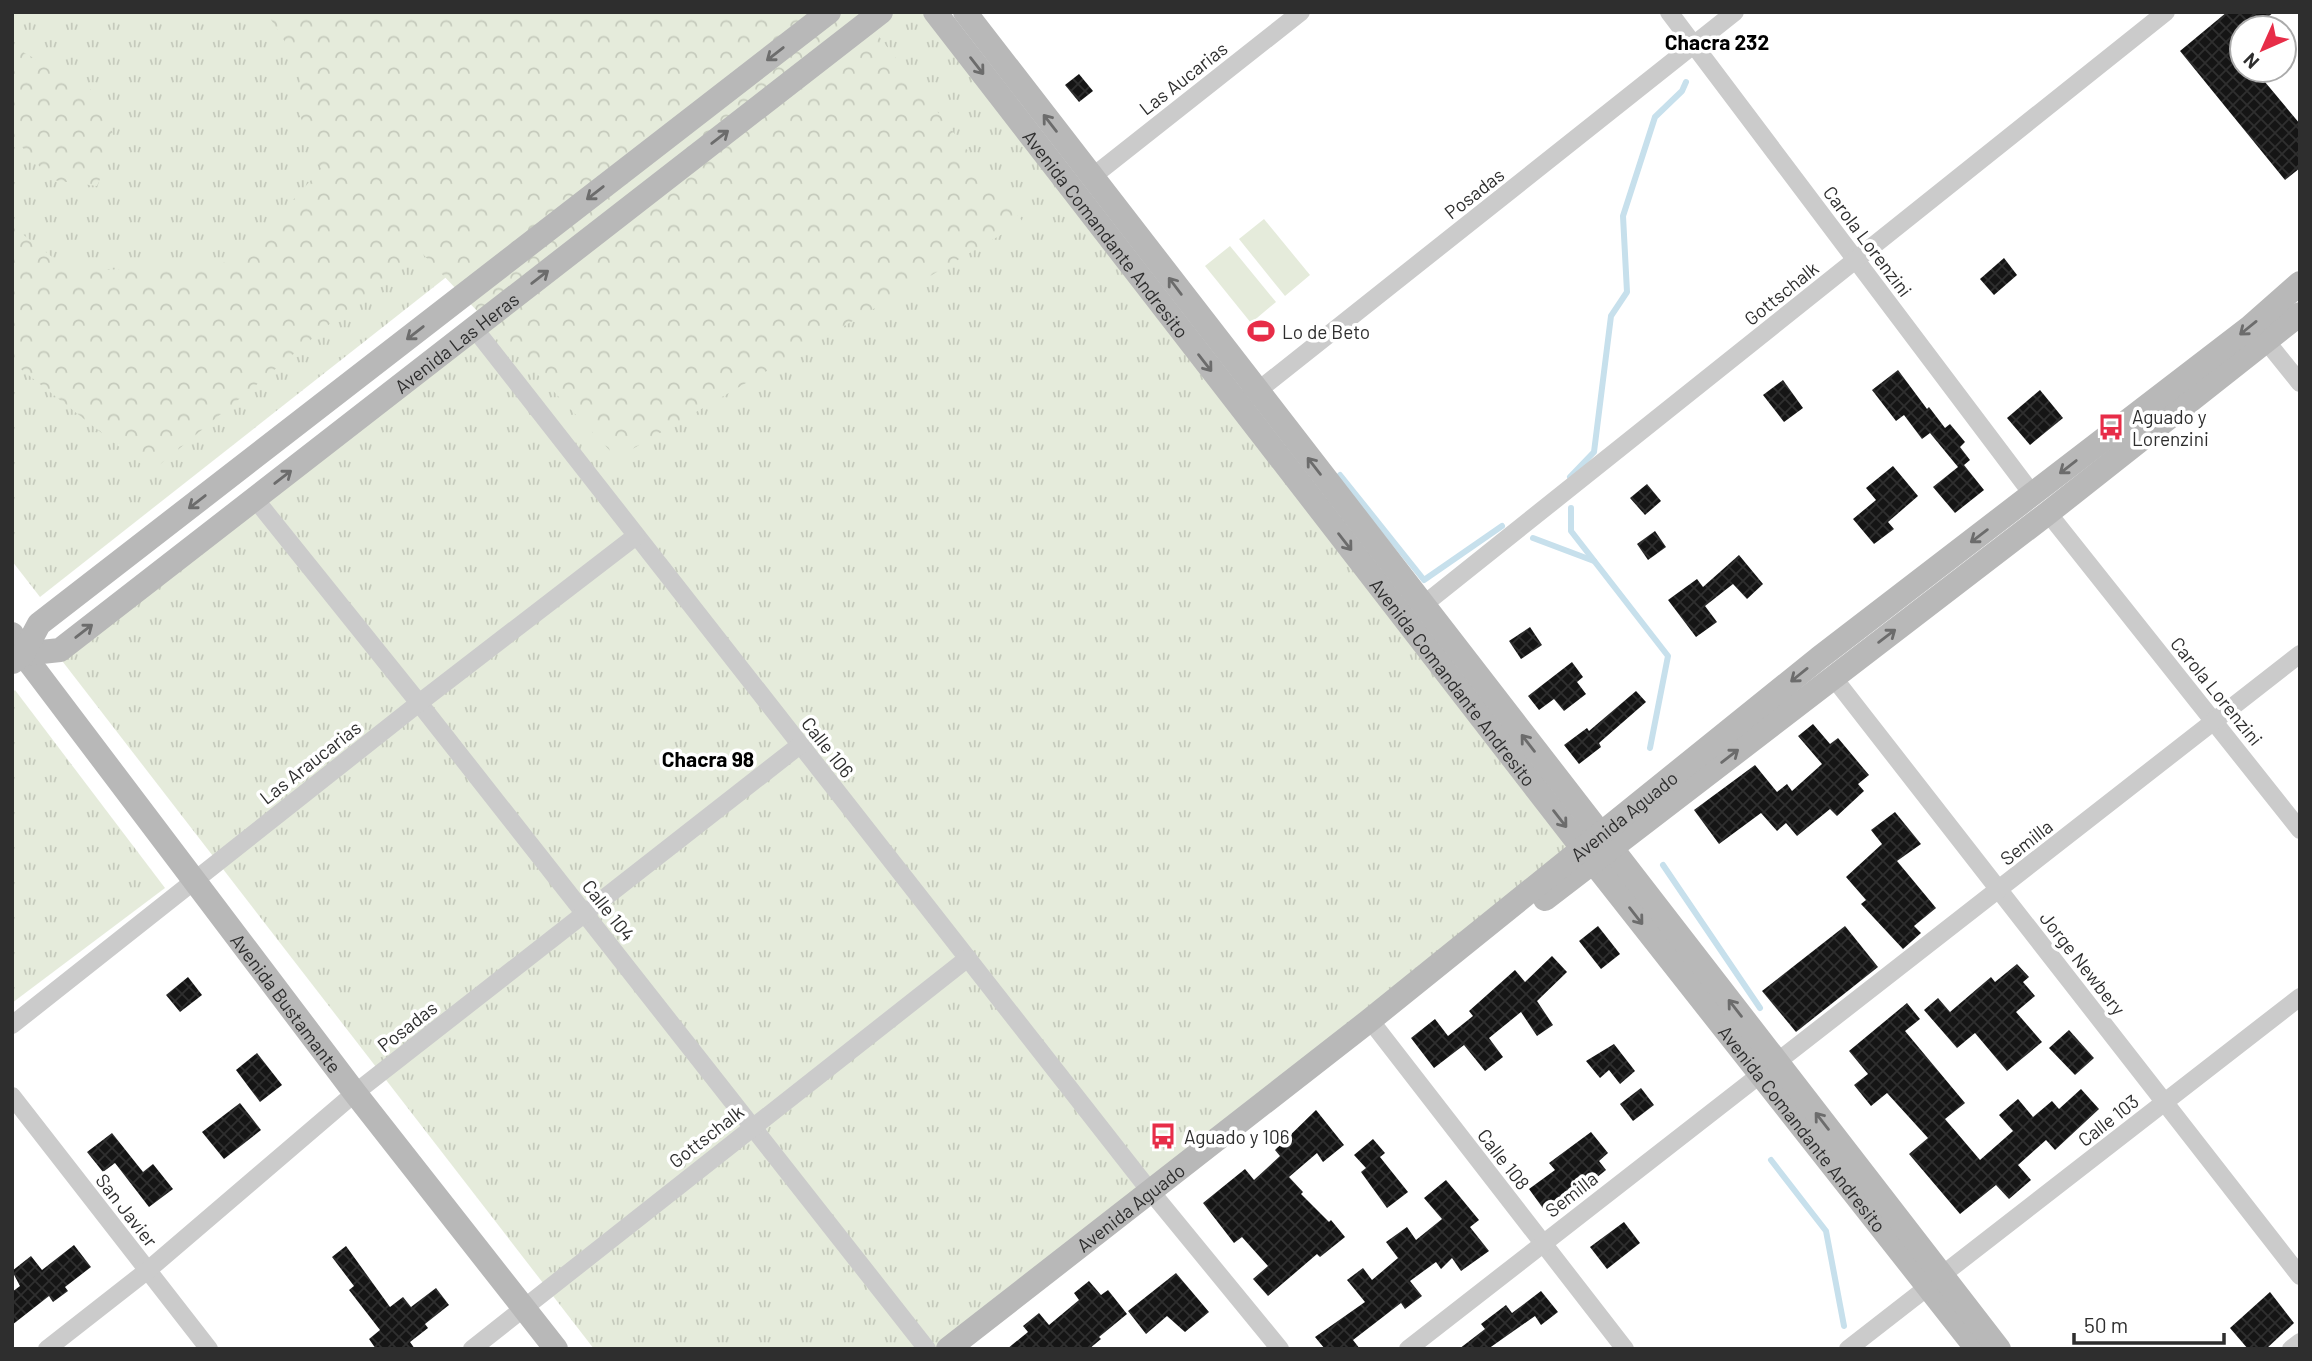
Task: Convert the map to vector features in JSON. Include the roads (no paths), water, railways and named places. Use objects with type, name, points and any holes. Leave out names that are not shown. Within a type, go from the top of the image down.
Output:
[{"type":"main road","name":"Avenida Las Heras","points":[[15,649],[39,624],[829,12]]},
{"type":"main road","name":"Avenida Las Heras","points":[[15,649],[60,650],[881,12]]},
{"type":"main road","name":"Avenida Comandante Andresito","points":[[935,12],[1247,399],[1935,1281],[1999,1349]]},
{"type":"main road","name":"Avenida Comandante Andresito","points":[[965,12],[1092,177],[1247,399],[1422,606],[1597,849]]},
{"type":"main road","name":"Avenida Aguado","points":[[965,1349],[1154,1195],[1597,849],[1833,677],[2300,283]]},
{"type":"main road","name":"Avenida Aguado","points":[[948,1349],[1377,1029],[1597,849],[1819,659],[2267,342],[2300,314]]},
{"type":"main road","name":"Avenida Bustamante","points":[[15,649],[355,1093],[556,1349]]},
{"type":"main road","name":"Avenida Comandante Andresito","points":[[1935,1281],[1977,1349]]},
{"type":"street","name":"Las Aucarias","points":[[1092,177],[1301,12]]},
{"type":"street","name":"Carola Lorenzini","points":[[1669,12],[2040,504],[2215,720],[2300,830]]},
{"type":"street","name":"Posadas","points":[[1247,399],[1735,12]]},
{"type":"street","name":"Gottschalk","points":[[1422,606],[2166,12]]},
{"type":"street","name":"Calle 106","points":[[474,328],[1154,1195],[1280,1349]]},
{"type":"street","points":[[2267,342],[2300,383]]},
{"type":"street","name":"Calle 104","points":[[255,499],[419,702],[927,1349]]},
{"type":"street","name":"Las Araucarias","points":[[12,1025],[419,702],[636,536]]},
{"type":"street","name":"Semilla","points":[[1408,1349],[2300,654]]},
{"type":"street","name":"Jorge Newbery","points":[[1833,677],[2300,1276]]},
{"type":"street","name":"Posadas","points":[[47,1349],[148,1270],[355,1093],[800,745]]},
{"type":"street","name":"Gottschalk","points":[[472,1349],[522,1306],[968,958]]},
{"type":"street","name":"Calle 103","points":[[1847,1349],[2300,997]]},
{"type":"street","name":"Calle 108","points":[[1377,1029],[1625,1349]]},
{"type":"street","name":"San Javier","points":[[12,1096],[209,1349]]},
{"type":"street","points":[[2291,1349],[2300,1342]]},
{"type":"waterway","points":[[1570,477],[1594,452],[1611,316],[1627,292],[1623,216],[1655,117],[1682,91],[1686,82]]},
{"type":"waterway","points":[[1340,475],[1424,580],[1502,526]]},
{"type":"waterway","points":[[1571,508],[1571,531],[1668,656],[1650,748]]},
{"type":"waterway","points":[[1533,538],[1594,561]]},
{"type":"waterway","points":[[1663,865],[1760,1008]]},
{"type":"waterway","points":[[1771,1160],[1826,1231],[1844,1326]]},
{"type":"place","name":"Lo de Beto","points":[[1261,331]]},
{"type":"place","name":"Aguado y Lorenzini","points":[[2111,427]]},
{"type":"place","name":"Aguado y 106","points":[[1163,1136]]},
{"type":"district","name":"Chacra 232","points":[[1717,41]]},
{"type":"district","name":"Chacra 98","points":[[708,758]]}]
